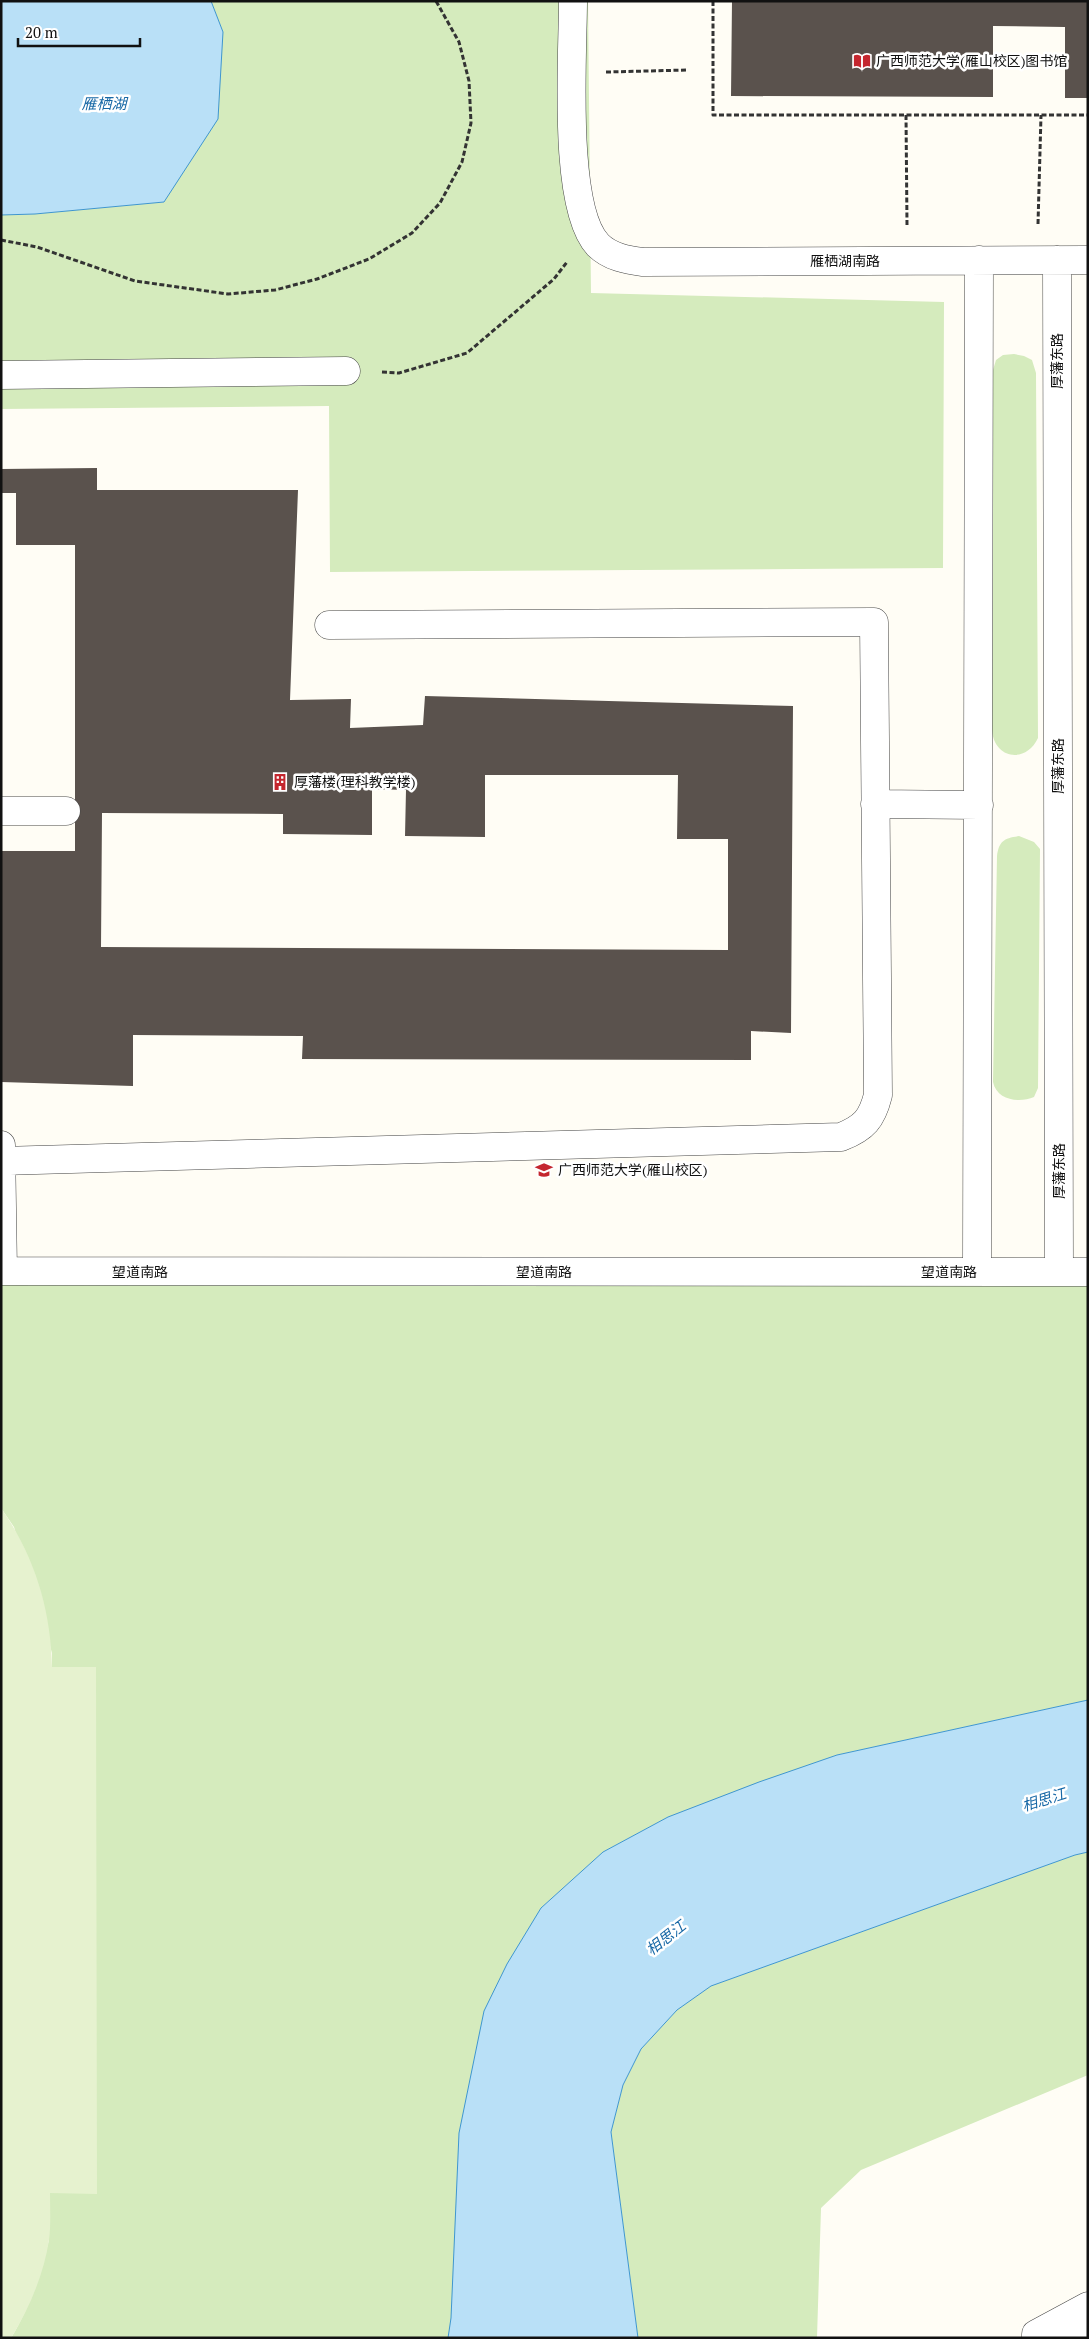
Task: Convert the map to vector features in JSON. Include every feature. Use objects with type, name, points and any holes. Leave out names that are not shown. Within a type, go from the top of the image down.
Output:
[{"type":"street","points":[[573,1],[573,138],[576,185],[579,202],[597,242]]},
{"type":"street","name":"雁栖湖南路","points":[[597,242],[622,259],[643,262],[1088,260]]},
{"type":"street","points":[[977,1272],[979,260]]},
{"type":"street","name":"厚藩东路","points":[[1047,260],[1059,1272]]},
{"type":"street","points":[[1,376],[346,371]]},
{"type":"street","points":[[1,1161],[841,1137],[856,1131],[870,1118],[878,1094],[874,622],[329,625]]},
{"type":"street","points":[[875,804],[979,805]]},
{"type":"street","points":[[1,811],[66,811]]},
{"type":"street","points":[[1,1145],[2,1272]]},
{"type":"street","name":"望道南路","points":[[2,1272],[1088,1272]]},
{"type":"street","points":[[1036,2336],[1088,2306]]},
{"type":"street","points":[[1036,2336],[1088,2335]]},
{"type":"path","points":[[1,240],[37,247],[135,281],[228,294],[284,288],[318,279],[369,259],[412,233],[440,203],[462,162],[471,123],[469,81],[459,42],[436,1]]},
{"type":"path","points":[[713,1],[713,115],[1088,115]]},
{"type":"path","points":[[573,72],[688,70]]},
{"type":"path","points":[[906,115],[907,260]]},
{"type":"path","points":[[1041,115],[1047,260]]},
{"type":"path","points":[[346,371],[399,372],[467,353],[597,242]]},
{"type":"green space","points":[[211,1],[588,1],[591,293],[944,302],[943,568],[330,572],[329,406],[1,409],[1,215],[35,214],[164,202],[223,32]]},
{"type":"green space","points":[[1014,354],[1032,360],[1036,373],[1038,738],[1033,746],[1019,755],[1011,755],[998,747],[992,730],[993,370],[996,360],[1003,355]]},
{"type":"green space","points":[[1019,836],[1034,842],[1040,849],[1038,1088],[1034,1097],[1016,1100],[1004,1097],[995,1088],[993,1082],[997,856],[1003,841]]},
{"type":"green space","points":[[1,1271],[1088,1272],[1088,1700],[837,1755],[668,1817],[603,1852],[541,1908],[448,2338],[11,2338],[24,2315],[34,2290],[49,2240],[52,1653],[14,1527],[1,1508]]},
{"type":"green space","points":[[1,1508],[23,1545],[38,1583],[48,1624],[52,1667],[96,1667],[97,2194],[50,2193],[50,2234],[47,2253],[30,2303],[11,2338],[1,2338]]},
{"type":"green space","points":[[1088,1852],[1088,2075],[861,2170],[821,2208],[817,2338],[638,2338],[611,2132],[623,2085],[641,2049],[677,2010],[711,1986],[1075,1855]]},
{"type":"water","name":"雁栖湖","points":[[1,1],[211,1],[223,32],[218,119],[164,202],[35,214],[1,215]]},
{"type":"water","name":"相思江","points":[[1088,1700],[1088,1852],[1075,1855],[711,1986],[677,2010],[641,2049],[623,2085],[611,2132],[638,2338],[448,2338],[451,2318],[459,2133],[484,2011],[507,1964],[541,1908],[603,1852],[668,1817],[759,1782],[837,1755]]},
{"type":"building","name":"广西师范大学(雁山校区)图书馆","points":[[732,1],[1088,1],[1088,98],[1065,98],[1065,27],[993,26],[993,97],[731,96]]},
{"type":"building","name":"厚藩楼(理科教学楼)","points":[[97,468],[97,490],[298,490],[290,700],[351,699],[350,728],[423,725],[425,696],[793,706],[791,1033],[751,1031],[751,1060],[302,1059],[303,1036],[133,1035],[133,1086],[1,1082],[1,851],[75,851],[75,545],[16,545],[16,493],[1,493],[1,469]],"holes":[[[485,775],[678,775],[677,839],[728,839],[728,950],[101,947],[102,813],[283,814],[283,834],[372,835],[372,789],[406,790],[405,836],[485,837]]]},
{"type":"place","name":"广西师范大学(雁山校区)图书馆","points":[[862,61]]},
{"type":"place","name":"厚藩楼(理科教学楼)","points":[[280,782]]},
{"type":"place","name":"广西师范大学(雁山校区)","points":[[544,1170]]}]
